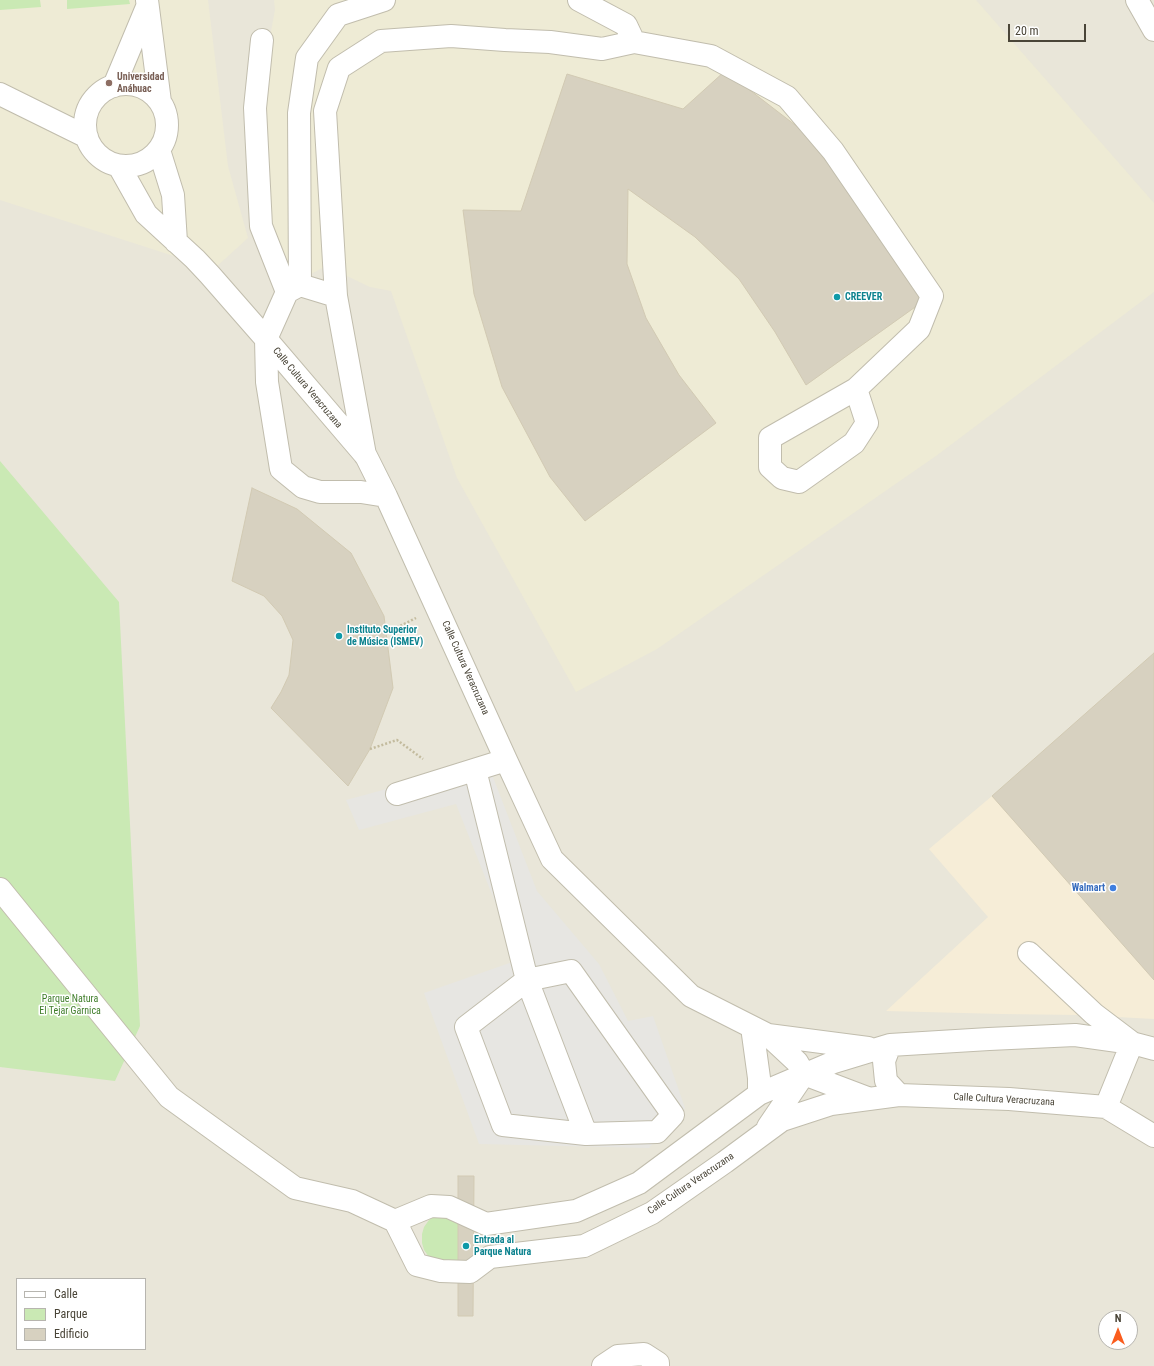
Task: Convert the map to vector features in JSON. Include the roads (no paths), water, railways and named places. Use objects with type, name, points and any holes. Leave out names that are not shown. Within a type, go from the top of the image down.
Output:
[{"type":"street","points":[[384,0],[338,15],[307,58],[299,113],[293,288],[266,339],[267,382],[281,469],[303,487],[320,492],[361,492],[386,496]]},
{"type":"street","points":[[579,0],[626,25],[634,42]]},
{"type":"street","points":[[1136,0],[1154,30]]},
{"type":"street","points":[[114,86],[147,3]]},
{"type":"street","points":[[147,3],[160,102]]},
{"type":"street","points":[[366,456],[336,296],[325,111],[339,68],[381,41],[452,36],[550,42],[602,49],[634,42],[711,56],[787,97],[833,151],[932,296],[920,329],[856,389],[770,438],[770,467],[782,478],[799,482],[854,443],[868,422],[856,389]]},
{"type":"street","points":[[262,40],[255,108],[261,226],[293,288]]},
{"type":"street","points":[[127,84],[140,87],[151,93],[160,102],[166,113],[167,126],[165,139],[159,150],[150,159],[138,164],[119,166],[101,158],[92,149],[87,137],[85,125],[87,112],[93,100],[103,92],[114,86],[127,84]]},
{"type":"street","points":[[0,94],[87,137]]},
{"type":"street","points":[[159,150],[174,195],[176,242]]},
{"type":"street","name":"Calle Cultura Veracruzana","points":[[119,166],[146,214],[195,259],[210,275],[366,456],[438,608],[552,859],[691,996],[760,1031],[883,1047],[989,1039],[1075,1035],[1132,1043],[1154,1049]]},
{"type":"street","points":[[293,288],[336,296]]},
{"type":"street","points":[[397,794],[506,760]]},
{"type":"street","points":[[475,770],[527,980],[586,1134]]},
{"type":"street","points":[[0,889],[169,1097],[295,1188],[352,1201],[395,1221],[417,1265],[441,1272],[470,1272],[490,1257],[486,1224],[449,1207],[431,1206],[395,1221]]},
{"type":"street","points":[[1029,953],[1094,1014],[1132,1043],[1106,1107]]},
{"type":"street","points":[[571,971],[673,1115],[658,1132],[586,1134],[503,1125],[466,1028],[527,980],[571,971]]},
{"type":"street","points":[[760,1031],[797,1062],[804,1074],[870,1099]]},
{"type":"street","points":[[759,1094],[760,1031]]},
{"type":"street","points":[[883,1047],[886,1082],[899,1095]]},
{"type":"street","name":"Calle Cultura Veracruzana","points":[[486,1224],[576,1211],[639,1182],[759,1094],[834,1062],[883,1047]]},
{"type":"street","points":[[764,1133],[804,1074]]},
{"type":"street","name":"Calle Cultura Veracruzana","points":[[490,1257],[584,1246],[652,1213],[782,1120],[831,1104],[899,1095],[1009,1099],[1106,1107],[1154,1136]]},
{"type":"street","points":[[603,1366],[618,1356],[644,1354],[658,1363],[658,1366]]},
{"type":"place","name":"Universidad Anáhuac","points":[[109,83]]},
{"type":"place","name":"CREEVER","points":[[837,297]]},
{"type":"place","name":"Instituto Superior de Música (ISMEV)","points":[[339,636]]},
{"type":"place","name":"Walmart","points":[[1113,888]]},
{"type":"place","name":"Entrada al Parque Natura","points":[[466,1246]]},
{"type":"park label","name":"Parque Natura El Tejar Garnica","points":[[70,1004]]}]
